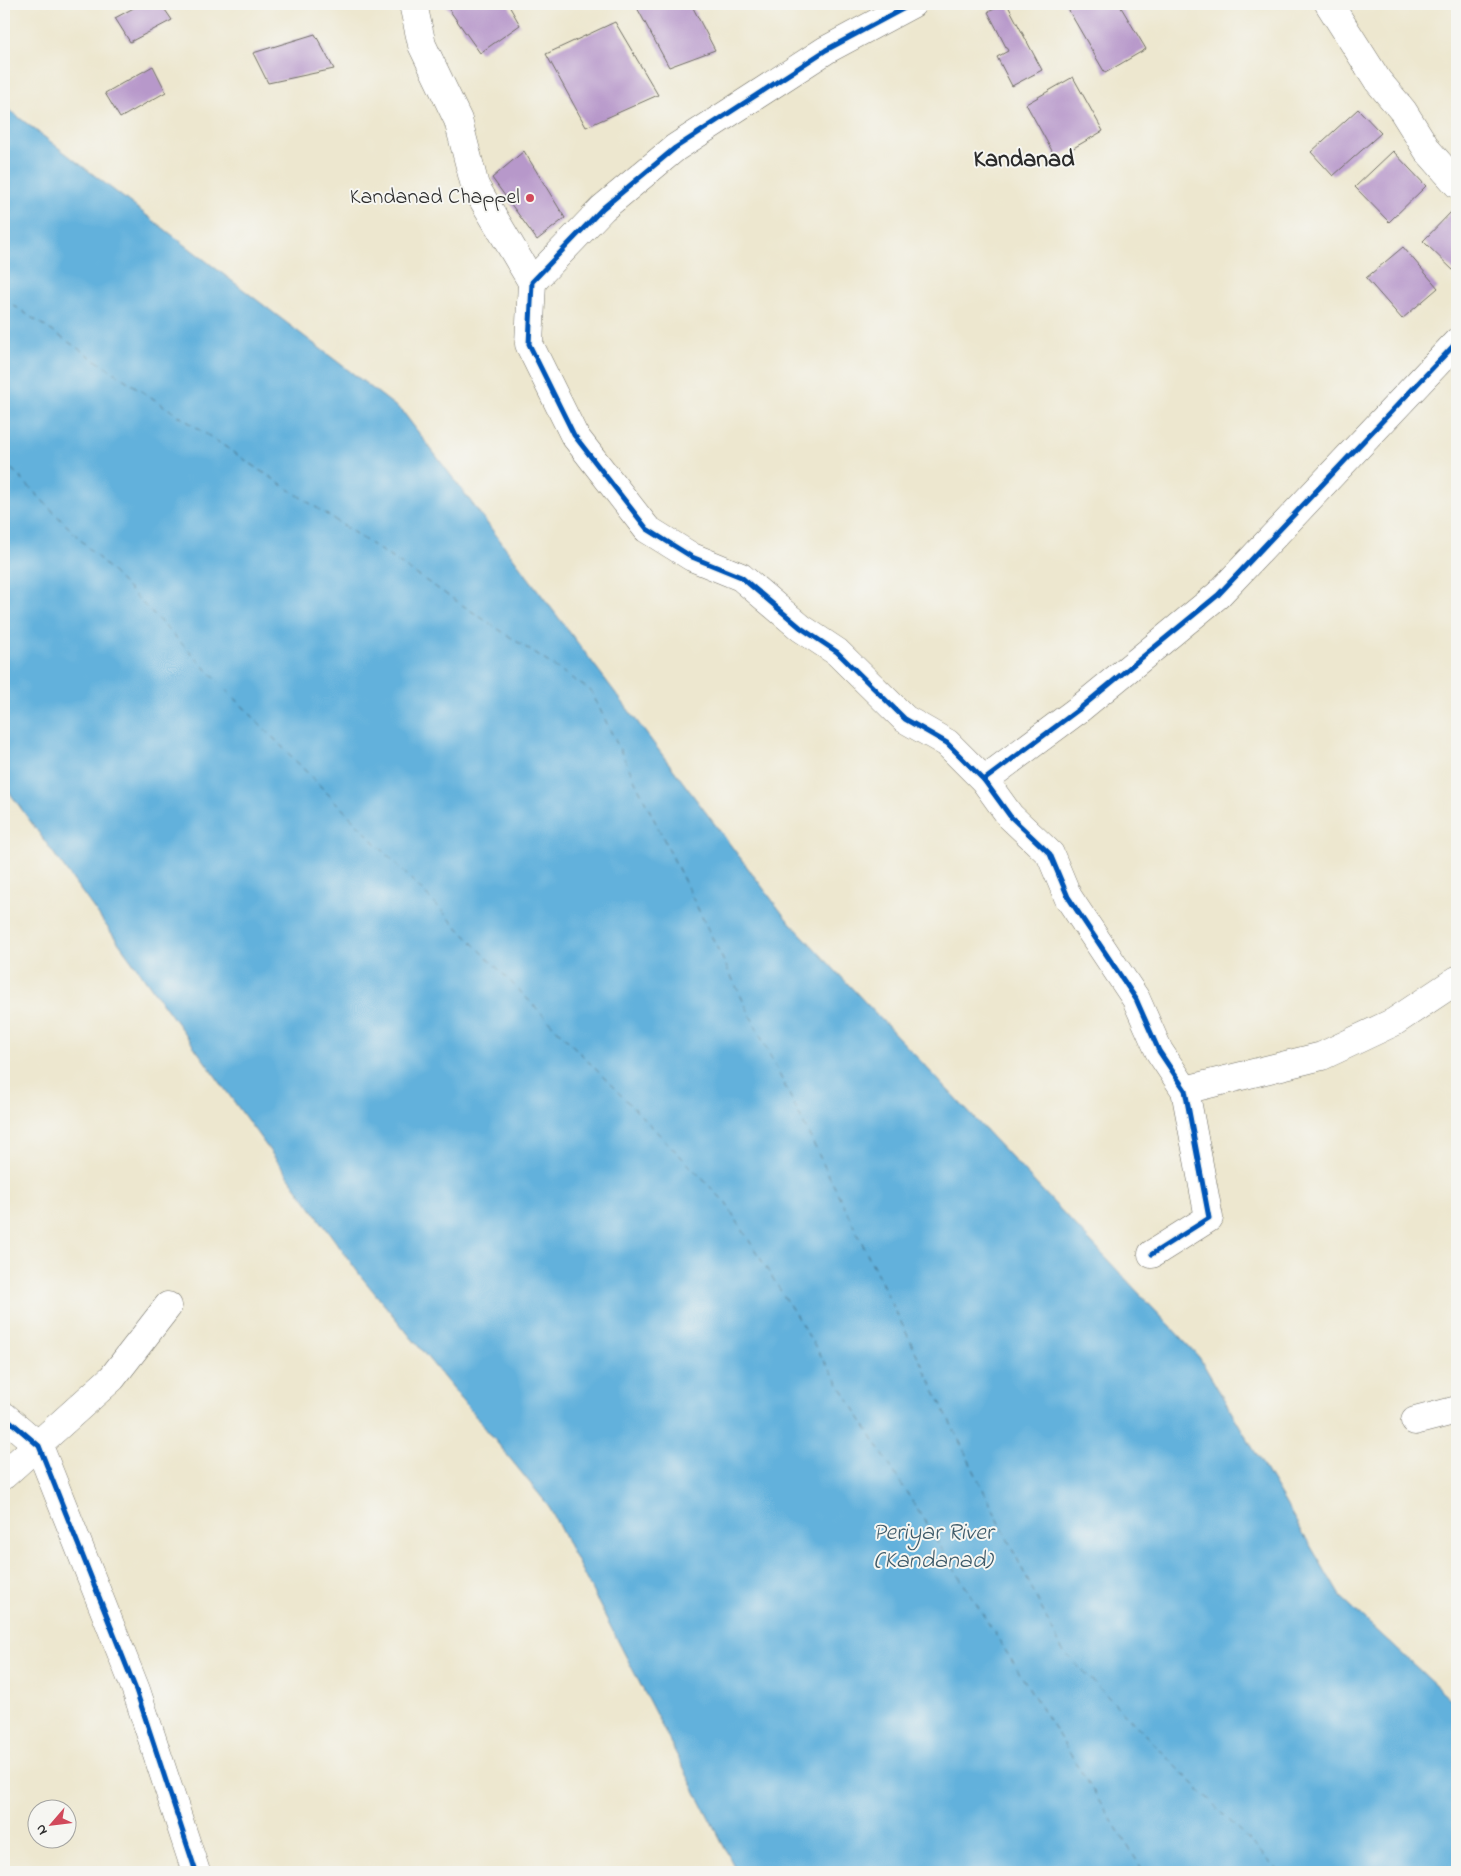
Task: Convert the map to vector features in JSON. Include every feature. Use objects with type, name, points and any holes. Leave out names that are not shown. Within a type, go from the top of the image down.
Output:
[{"type":"street","points":[[413,4],[422,45],[458,120],[475,186],[532,282],[529,344],[574,434],[647,529],[692,558],[741,577],[801,628],[837,652],[905,719],[947,743],[984,780],[1010,816],[1050,854],[1068,897],[1136,999],[1159,1052],[1185,1090],[1209,1218],[1152,1254]]},
{"type":"street","points":[[532,282],[603,208],[675,148],[826,50],[907,4]]},
{"type":"street","points":[[1329,4],[1378,81],[1403,111],[1428,151],[1457,184]]},
{"type":"street","points":[[984,780],[1078,710],[1218,595],[1457,342]]},
{"type":"street","points":[[1185,1090],[1322,1056],[1394,1022],[1457,980]]},
{"type":"street","points":[[4,1475],[39,1446],[112,1378],[168,1306]]},
{"type":"street","points":[[1415,1421],[1457,1410]]},
{"type":"street","points":[[4,1416],[39,1446],[136,1690],[196,1872]]},
{"type":"water","name":"Periyar River (Kandanad)","points":[[4,106],[403,412],[785,917],[1199,1357],[1340,1596],[1457,1705],[1457,1872],[737,1872],[548,1505],[360,1275],[4,785]]},
{"type":"building","points":[[141,4],[161,4],[172,20],[130,42],[115,18]]},
{"type":"building","points":[[445,4],[508,4],[520,25],[480,53]]},
{"type":"building","points":[[635,4],[691,4],[715,50],[669,67]]},
{"type":"building","points":[[1007,4],[1042,70],[1012,86],[997,57],[1008,51],[988,12]]},
{"type":"building","points":[[1065,4],[1119,4],[1146,49],[1105,73]]},
{"type":"building","points":[[615,22],[658,95],[586,127],[546,54]]},
{"type":"building","points":[[315,34],[334,69],[268,83],[253,53]]},
{"type":"building","points":[[153,66],[166,92],[120,118],[105,93]]},
{"type":"building","points":[[1073,77],[1103,131],[1056,158],[1026,104]]},
{"type":"building","points":[[1358,109],[1381,133],[1333,176],[1311,152]]},
{"type":"building","name":"Kandanad Chappel","points":[[524,151],[565,218],[537,240],[492,178]]},
{"type":"building","points":[[1393,151],[1426,186],[1389,222],[1355,187]]},
{"type":"building","points":[[1453,210],[1457,214],[1457,274],[1423,241]]},
{"type":"building","points":[[1403,247],[1438,288],[1402,319],[1366,278]]},
{"type":"ferry route","points":[[4,299],[591,691],[1062,1650],[1280,1872]]},
{"type":"ferry route","points":[[4,461],[725,1202],[1144,1872]]},
{"type":"cycle path","points":[[912,4],[826,50],[675,148],[603,208],[532,282],[529,344],[574,435],[647,529],[692,557],[741,577],[801,628],[837,652],[905,719],[947,743],[984,780],[1010,816],[1050,854],[1068,897],[1136,999],[1159,1051],[1185,1090],[1209,1218],[1152,1254]]},
{"type":"cycle path","points":[[984,780],[1078,710],[1218,595],[1457,342]]},
{"type":"cycle path","points":[[4,1416],[39,1446],[136,1690],[196,1872]]},
{"type":"place","name":"Kandanad Chappel","points":[[530,198]]},
{"type":"district","name":"Kandanad","points":[[1024,160]]}]
